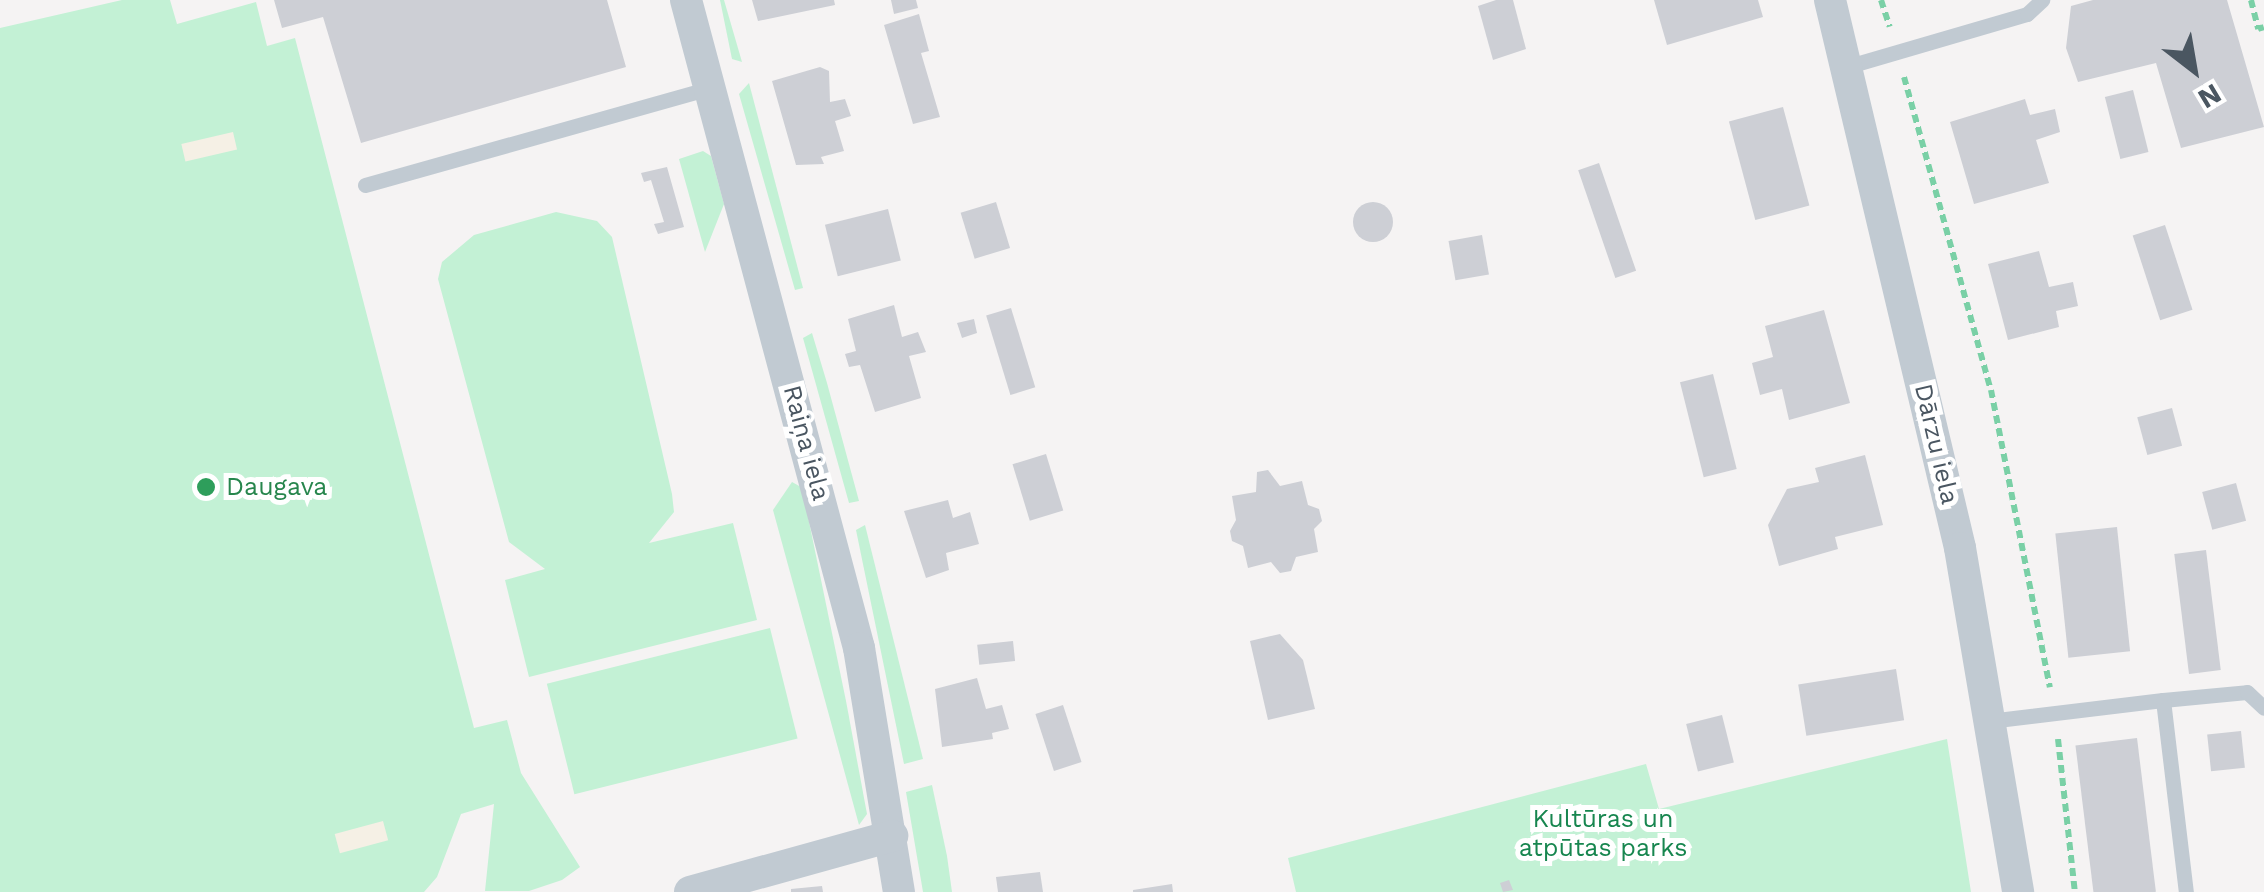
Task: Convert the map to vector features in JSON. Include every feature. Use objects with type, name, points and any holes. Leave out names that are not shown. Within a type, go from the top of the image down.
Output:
[{"type":"street","name":"Raiņa iela","points":[[686,0],[859,648],[899,892]]},
{"type":"street","name":"Dārzu iela","points":[[1830,0],[1849,66],[1960,548],[2018,892]]},
{"type":"street","points":[[690,892],[892,836]]},
{"type":"lane","points":[[1849,66],[2026,14],[2042,0]]},
{"type":"lane","points":[[364,185],[710,88]]},
{"type":"lane","points":[[1989,721],[2247,692],[2264,708]]},
{"type":"lane","points":[[2164,700],[2186,892]]},
{"type":"path","points":[[1882,0],[1991,390],[2054,712],[2075,892]]},
{"type":"path","points":[[2251,0],[2258,29],[2264,27]]},
{"type":"green space","name":"Daugava","points":[[122,0],[170,0],[177,24],[256,2],[267,46],[295,38],[474,728],[507,720],[521,773],[580,867],[562,880],[529,891],[485,891],[494,804],[461,814],[437,877],[424,892],[0,892],[0,28]]},
{"type":"green space","points":[[720,0],[724,0],[742,62],[732,59]]},
{"type":"green space","points":[[749,83],[803,288],[795,290],[739,94]]},
{"type":"green space","points":[[703,151],[711,156],[724,204],[705,252],[679,159]]},
{"type":"green space","points":[[556,212],[597,221],[612,237],[672,494],[674,512],[649,543],[733,523],[757,620],[529,677],[505,580],[545,569],[509,542],[438,279],[442,262],[474,235]]},
{"type":"green space","points":[[812,333],[859,501],[849,503],[803,338]]},
{"type":"green space","points":[[792,482],[801,487],[846,701],[867,814],[859,825],[773,510]]},
{"type":"green space","points":[[865,525],[923,759],[904,764],[856,530]]},
{"type":"green space","points":[[770,628],[798,739],[574,794],[547,684]]},
{"type":"green space","name":"Kultūras un atpūtas parks","points":[[1947,739],[1971,892],[1296,892],[1288,858],[1646,764],[1659,809]]},
{"type":"green space","points":[[932,785],[952,892],[923,892],[906,792]]},
{"type":"sand","points":[[233,132],[237,150],[185,161],[181,144]]},
{"type":"sand","points":[[383,821],[388,840],[340,853],[335,834]]},
{"type":"building","points":[[274,0],[607,0],[626,67],[361,143],[323,17],[282,28]]},
{"type":"building","points":[[752,0],[834,0],[835,5],[758,21]]},
{"type":"building","points":[[891,0],[916,0],[918,8],[894,14]]},
{"type":"building","points":[[1513,0],[1526,49],[1493,60],[1478,6]]},
{"type":"building","points":[[1654,0],[1758,0],[1763,17],[1667,45]]},
{"type":"building","points":[[2093,0],[2227,0],[2264,127],[2181,148],[2156,63],[2078,82],[2066,48],[2071,6]]},
{"type":"building","points":[[919,14],[929,51],[921,53],[940,117],[913,124],[884,25]]},
{"type":"building","points":[[820,67],[829,71],[830,102],[845,99],[851,116],[835,121],[844,151],[821,157],[824,164],[796,165],[772,81]]},
{"type":"building","points":[[2133,90],[2148,152],[2120,159],[2105,97]]},
{"type":"building","points":[[2025,99],[2030,115],[2055,109],[2060,132],[2036,140],[2049,183],[1974,204],[1950,122]]},
{"type":"building","points":[[1783,107],[1809,206],[1755,220],[1729,121]]},
{"type":"building","points":[[1599,163],[1636,271],[1615,278],[1578,170]]},
{"type":"building","points":[[667,167],[684,227],[658,234],[654,224],[664,222],[651,180],[644,182],[641,173]]},
{"type":"building","points":[[996,202],[1010,248],[975,259],[961,213]]},
{"type":"building","points":[[1373,202],[1387,208],[1393,222],[1387,236],[1373,242],[1359,236],[1353,222],[1359,208]]},
{"type":"building","points":[[888,209],[901,260],[838,276],[825,225]]},
{"type":"building","points":[[2165,225],[2193,310],[2160,320],[2133,236]]},
{"type":"building","points":[[1482,235],[1489,274],[1455,280],[1449,241]]},
{"type":"building","points":[[2039,251],[2049,287],[2073,282],[2078,306],[2056,311],[2059,327],[2008,340],[1988,264]]},
{"type":"building","points":[[894,305],[902,337],[918,332],[926,352],[909,356],[921,398],[875,412],[860,365],[849,367],[845,354],[856,351],[848,319]]},
{"type":"building","points":[[1011,308],[1035,387],[1010,395],[986,316]]},
{"type":"building","points":[[1824,310],[1850,403],[1789,420],[1782,389],[1760,395],[1752,363],[1773,357],[1765,326]]},
{"type":"building","points":[[974,319],[977,333],[962,338],[957,323]]},
{"type":"building","points":[[1713,374],[1737,469],[1704,477],[1680,382]]},
{"type":"building","points":[[2172,408],[2182,446],[2147,455],[2137,417]]},
{"type":"building","points":[[1046,454],[1063,510],[1030,521],[1013,464]]},
{"type":"building","points":[[1865,455],[1883,525],[1835,537],[1838,549],[1779,566],[1768,525],[1787,489],[1819,482],[1815,468]]},
{"type":"building","points":[[1268,470],[1280,486],[1302,481],[1308,505],[1319,509],[1322,521],[1314,529],[1318,552],[1296,557],[1291,571],[1280,573],[1271,562],[1248,568],[1243,546],[1232,541],[1230,531],[1236,520],[1232,496],[1256,492],[1257,472]]},
{"type":"building","points":[[2236,483],[2246,521],[2212,530],[2202,492]]},
{"type":"building","points":[[948,500],[953,518],[970,512],[979,544],[946,553],[949,570],[926,578],[904,511]]},
{"type":"building","points":[[2117,527],[2130,651],[2068,658],[2055,533]]},
{"type":"building","points":[[2206,550],[2221,670],[2189,674],[2174,554]]},
{"type":"building","points":[[1280,634],[1303,660],[1315,709],[1268,720],[1250,641]]},
{"type":"building","points":[[1013,641],[1015,661],[979,665],[977,645]]},
{"type":"building","points":[[1896,669],[1904,720],[1806,736],[1798,684]]},
{"type":"building","points":[[977,678],[986,709],[1002,705],[1009,729],[992,733],[993,739],[942,747],[935,689]]},
{"type":"building","points":[[1063,705],[1082,762],[1054,771],[1035,714]]},
{"type":"building","points":[[1722,715],[1734,763],[1698,771],[1686,724]]},
{"type":"building","points":[[2241,731],[2245,768],[2211,771],[2207,735]]},
{"type":"building","points":[[2137,738],[2156,892],[2093,892],[2075,746]]},
{"type":"building","points":[[1040,872],[1043,892],[998,892],[996,877]]},
{"type":"building","points":[[1509,880],[1513,890],[1503,892],[1500,883]]},
{"type":"building","points":[[1172,884],[1173,892],[1133,892],[1133,890]]},
{"type":"building","points":[[822,886],[823,892],[791,892],[791,889]]},
{"type":"place","name":"Daugava","points":[[206,487]]}]
